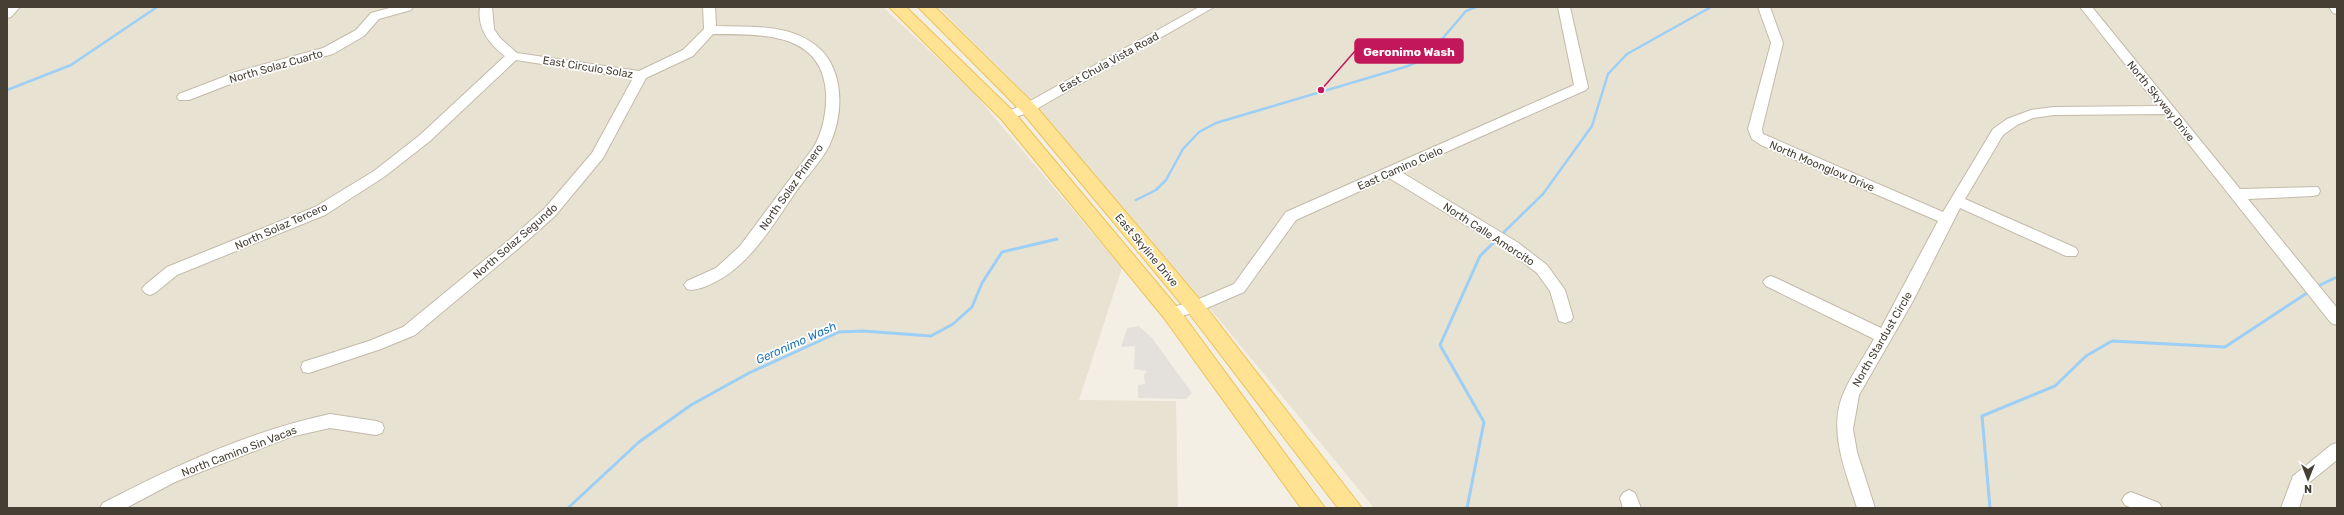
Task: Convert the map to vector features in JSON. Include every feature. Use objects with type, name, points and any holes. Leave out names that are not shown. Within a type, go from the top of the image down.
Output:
[{"type":"main road","name":"East Skyline Drive","points":[[896,7],[1008,116],[1171,313],[1314,508]]},
{"type":"main road","name":"East Skyline Drive","points":[[926,7],[1028,108],[1195,307],[1351,508]]},
{"type":"street","points":[[7,14],[14,7]]},
{"type":"street","name":"North Solaz Cuarto","points":[[184,97],[241,75],[328,51],[360,34],[374,16],[406,7]]},
{"type":"street","points":[[486,7],[484,18],[489,33],[503,48],[514,56]]},
{"type":"street","points":[[709,7],[710,30]]},
{"type":"street","name":"East Chula Vista Road","points":[[1008,116],[1028,108],[1208,7]]},
{"type":"street","name":"East Camino Cielo","points":[[1171,313],[1195,307],[1239,288],[1291,216],[1581,87],[1564,7]]},
{"type":"street","name":"North Moonglow Drive","points":[[1764,7],[1777,43],[1755,129],[1757,136],[1766,142],[1946,219]]},
{"type":"street","name":"North Skyway Drive","points":[[2086,7],[2337,319]]},
{"type":"street","name":"East Circulo Solaz","points":[[514,56],[640,75],[688,53],[710,30]]},
{"type":"street","name":"North Solaz Primero","points":[[692,285],[712,278],[725,269],[746,248],[822,145],[829,124],[832,88],[829,69],[817,52],[798,40],[778,33],[710,30]]},
{"type":"street","name":"North Solaz Tercero","points":[[150,289],[172,271],[320,211],[379,174],[425,138],[514,56]]},
{"type":"street","name":"North Solaz Segundo","points":[[309,367],[375,345],[409,331],[550,212],[598,154],[640,75]]},
{"type":"street","name":"North Stardust Circle","points":[[1866,508],[1848,452],[1846,429],[1851,394],[1884,338],[1956,201],[1998,132],[2012,122],[2031,114],[2054,111],[2168,110]]},
{"type":"street","name":"North Calle Amorcito","points":[[1390,172],[1512,246],[1542,269],[1557,290],[1565,317]]},
{"type":"street","points":[[2237,194],[2313,191]]},
{"type":"street","points":[[1956,201],[2071,252]]},
{"type":"street","points":[[1771,282],[1884,338]]},
{"type":"street","name":"North Camino Sin Vacas","points":[[109,508],[169,477],[288,430],[330,421],[376,428]]},
{"type":"street","points":[[2290,508],[2298,481],[2337,450]]},
{"type":"street","points":[[2131,500],[2153,508]]},
{"type":"shaded area","points":[[7,7],[883,7],[973,92],[1122,268],[1079,400],[1176,401],[1178,508],[7,508]]},
{"type":"shaded area","points":[[938,7],[2337,7],[2337,508],[1374,508],[1226,328],[1030,99]]},
{"type":"shaded area","points":[[1139,326],[1152,338],[1192,393],[1186,399],[1138,398],[1138,385],[1145,384],[1144,375],[1147,371],[1134,369],[1135,346],[1121,347],[1127,328]]},
{"type":"waterway","points":[[7,90],[71,65],[157,7]]},
{"type":"waterway","name":"Geronimo Wash","points":[[1136,200],[1156,190],[1166,180],[1183,149],[1199,132],[1216,123],[1405,67],[1425,59],[1466,11],[1476,7]]},
{"type":"waterway","points":[[1502,234],[1543,194],[1592,126],[1608,74],[1627,54],[1711,7]]},
{"type":"waterway","points":[[1500,236],[1504,233]]},
{"type":"waterway","name":"Geronimo Wash","points":[[568,508],[639,442],[691,405],[749,373],[839,332],[863,331],[931,336],[953,324],[972,307],[982,283],[1002,252],[1057,239]]},
{"type":"waterway","points":[[1467,508],[1484,422],[1440,345],[1480,256],[1496,240]]},
{"type":"waterway","points":[[2316,287],[2337,277]]},
{"type":"waterway","points":[[1990,508],[1982,416],[2055,386],[2086,356],[2112,341],[2225,347],[2310,291]]},
{"type":"place","name":"Geronimo Wash","points":[[1321,90]]}]
